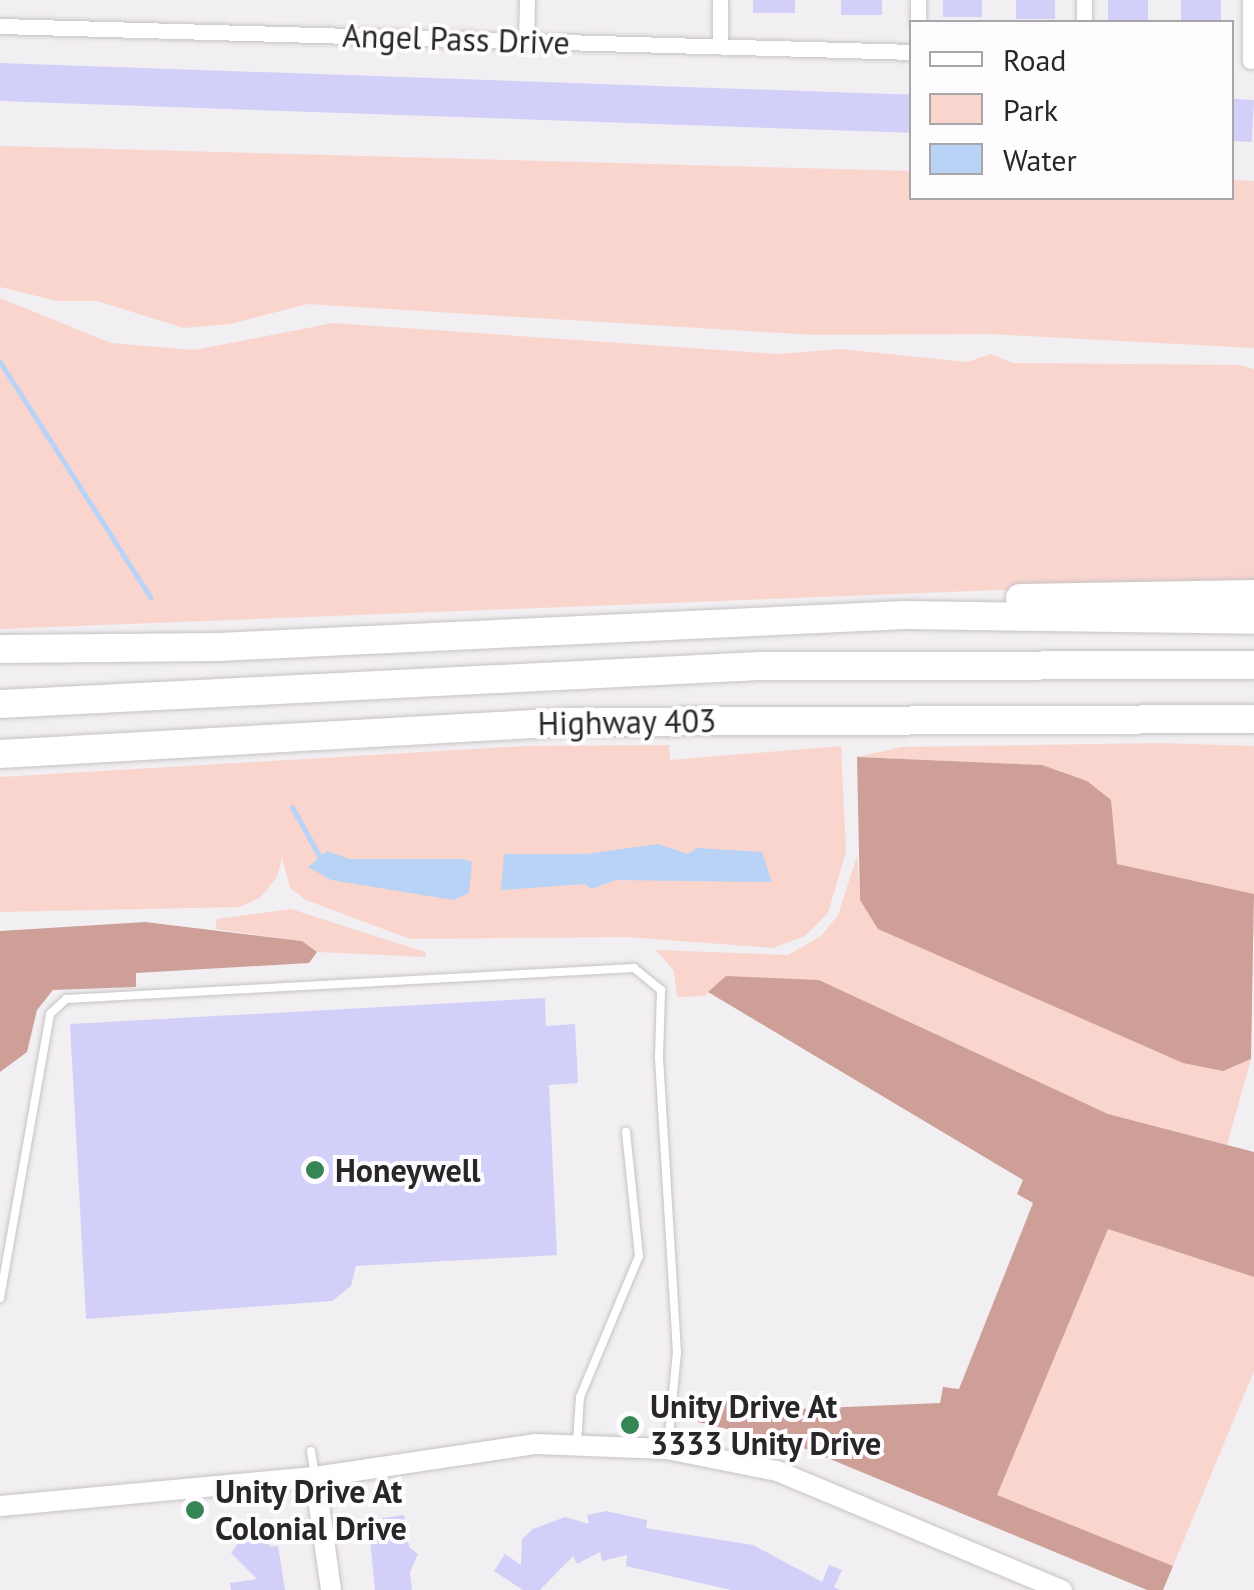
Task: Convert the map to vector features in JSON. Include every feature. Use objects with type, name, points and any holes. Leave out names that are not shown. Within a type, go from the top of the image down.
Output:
[{"type":"highway","points":[[905,615],[1007,598],[1254,594]]},
{"type":"highway","points":[[0,649],[218,647],[905,615],[1254,620]]},
{"type":"highway","points":[[0,704],[741,666],[1254,665]]},
{"type":"highway","name":"Highway 403","points":[[0,754],[568,722],[1254,719]]},
{"type":"street","points":[[526,42],[527,0]]},
{"type":"street","points":[[720,0],[720,46]]},
{"type":"street","points":[[1250,0],[1252,61]]},
{"type":"street","name":"Angel Pass Drive","points":[[0,26],[909,52]]},
{"type":"street","points":[[0,1506],[314,1477],[535,1444],[667,1450],[778,1471],[1062,1590]]},
{"type":"street","points":[[314,1477],[330,1590]]},
{"type":"lane","points":[[0,1298],[50,1014],[66,999],[634,968],[661,990],[659,1058],[677,1352],[667,1450]]},
{"type":"lane","points":[[576,1446],[580,1397],[638,1256],[626,1132]]},
{"type":"lane","points":[[311,1451],[314,1477]]},
{"type":"green space","points":[[0,146],[909,171],[909,200],[1234,200],[1234,180],[1254,181],[1254,348],[989,334],[813,335],[308,304],[230,324],[184,328],[97,301],[57,301],[0,287]]},
{"type":"green space","points":[[0,298],[111,343],[195,350],[333,323],[779,354],[840,349],[967,362],[991,354],[1013,363],[1239,365],[1254,369],[1254,580],[0,629]]},
{"type":"green space","points":[[1161,743],[1254,746],[1254,894],[1116,864],[1111,800],[1042,765],[857,757],[901,747]]},
{"type":"green space","points":[[669,745],[670,760],[841,746],[846,852],[828,913],[805,936],[773,948],[626,937],[410,939],[306,900],[290,888],[282,857],[277,877],[261,897],[240,907],[0,912],[0,777],[524,746]]},
{"type":"green space","points":[[857,856],[860,900],[1223,1071],[1251,1059],[1227,1145],[1108,1114],[819,980],[726,977],[705,996],[677,997],[674,971],[656,950],[788,955],[821,936],[838,915]]},
{"type":"green space","points":[[291,909],[425,952],[426,957],[317,952],[302,941],[215,929],[217,919]]},
{"type":"green space","points":[[1109,1226],[1254,1277],[1254,1371],[1173,1566],[996,1496]]},
{"type":"shaded area","points":[[857,757],[1042,765],[1087,781],[1111,800],[1117,864],[1254,894],[1251,1059],[1223,1071],[1183,1063],[878,929],[860,900]]},
{"type":"shaded area","points":[[145,922],[302,941],[317,952],[309,963],[136,973],[136,987],[53,990],[37,1010],[27,1052],[0,1072],[0,931]]},
{"type":"shaded area","points":[[726,976],[819,980],[1108,1114],[1254,1152],[1254,1277],[1108,1229],[997,1495],[1173,1566],[1163,1590],[1147,1590],[796,1445],[689,1420],[686,1409],[696,1402],[727,1401],[729,1412],[940,1403],[943,1387],[959,1389],[1033,1203],[1017,1194],[1023,1180],[708,992]]},
{"type":"water","points":[[658,844],[688,854],[697,848],[762,852],[772,882],[616,880],[591,889],[585,884],[501,890],[504,854],[586,854]]},
{"type":"water","points":[[327,851],[349,859],[463,859],[472,862],[469,893],[453,900],[331,880],[308,867]]},
{"type":"building","points":[[753,0],[795,0],[795,13],[753,13]]},
{"type":"building","points":[[841,0],[882,0],[882,15],[841,15]]},
{"type":"building","points":[[943,0],[982,0],[982,17],[943,17]]},
{"type":"building","points":[[1016,0],[1055,0],[1055,19],[1016,19]]},
{"type":"building","points":[[1108,0],[1148,0],[1148,20],[1108,20]]},
{"type":"building","points":[[1181,0],[1221,0],[1221,20],[1181,20]]},
{"type":"building","points":[[0,63],[909,95],[909,133],[0,101]]},
{"type":"building","points":[[1234,99],[1254,100],[1252,142],[1234,141]]},
{"type":"building","name":"Honeywell","points":[[545,998],[546,1026],[575,1024],[578,1083],[549,1085],[557,1255],[356,1266],[351,1286],[332,1301],[86,1319],[70,1024]]},
{"type":"building","points":[[606,1511],[647,1520],[646,1528],[753,1545],[822,1582],[829,1565],[842,1570],[834,1587],[841,1590],[731,1590],[626,1566],[627,1555],[602,1561],[600,1552],[577,1564],[573,1556],[540,1590],[523,1590],[494,1571],[505,1554],[521,1565],[522,1539],[533,1529],[565,1517],[589,1524],[587,1515]]},
{"type":"building","points":[[404,1515],[409,1547],[418,1554],[410,1572],[412,1590],[375,1590],[369,1529],[384,1527],[382,1518]]},
{"type":"building","points":[[268,1538],[270,1547],[278,1546],[285,1590],[231,1590],[230,1583],[257,1579],[231,1553],[239,1542]]},
{"type":"waterway","points":[[0,362],[150,597]]},
{"type":"waterway","points":[[292,807],[322,861]]},
{"type":"place","name":"Honeywell","points":[[315,1170]]},
{"type":"place","name":"Unity Drive At 3333 Unity Drive","points":[[630,1425]]},
{"type":"place","name":"Unity Drive At Colonial Drive","points":[[195,1510]]}]
